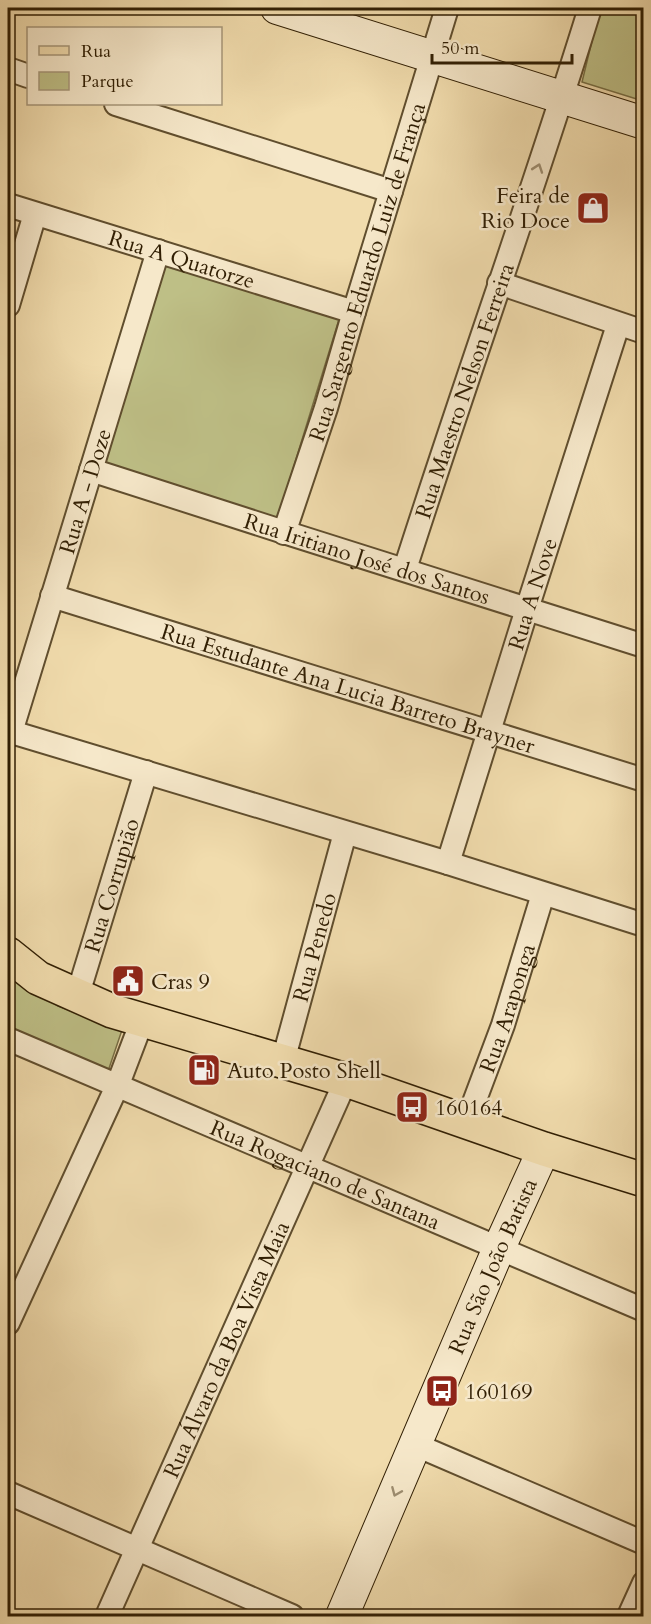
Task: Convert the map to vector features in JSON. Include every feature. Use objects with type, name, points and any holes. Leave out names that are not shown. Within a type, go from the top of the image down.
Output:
[{"type":"main road","points":[[8,954],[38,978],[77,997],[142,1021],[346,1080],[544,1149],[644,1180]]},
{"type":"street","points":[[277,8],[644,123]]},
{"type":"street","name":"Rua Sargento Eduardo Luiz de França","points":[[284,533],[326,408],[447,8]]},
{"type":"street","name":"Rua Maestro Nelson Ferreira","points":[[405,569],[590,8]]},
{"type":"street","points":[[8,69],[27,76]]},
{"type":"street","points":[[119,105],[391,190]]},
{"type":"street","name":"Rua A Quatorze","points":[[8,205],[354,312]]},
{"type":"street","points":[[8,306],[35,214]]},
{"type":"street","name":"Rua A - Doze","points":[[9,732],[158,251]]},
{"type":"street","points":[[499,283],[644,332]]},
{"type":"street","name":"Rua A Nove","points":[[448,863],[618,325]]},
{"type":"street","name":"Rua Iritiano José dos Santos","points":[[91,470],[644,646]]},
{"type":"street","name":"Rua Estudante Ana Lucia Barreto Brayner","points":[[52,596],[644,780]]},
{"type":"street","points":[[9,732],[448,863],[644,925]]},
{"type":"street","name":"Rua Corrupião","points":[[77,997],[146,772]]},
{"type":"street","name":"Rua Penedo","points":[[283,1061],[345,833]]},
{"type":"street","name":"Rua Araponga","points":[[467,1121],[503,1025],[543,894]]},
{"type":"street","points":[[8,1323],[118,1084],[142,1021]]},
{"type":"street","name":"Rua Rogaciano de Santana","points":[[8,1039],[644,1310]]},
{"type":"street","name":"Rua Álvaro da Boa Vista Maia","points":[[106,1617],[346,1080]]},
{"type":"street","name":"Rua São João Batista","points":[[342,1617],[499,1248],[544,1149]]},
{"type":"street","points":[[416,1445],[644,1542]]},
{"type":"street","points":[[8,1493],[292,1617]]},
{"type":"street","points":[[629,1617],[644,1582]]},
{"type":"green space","points":[[600,8],[643,8],[643,101],[582,82]]},
{"type":"green space","points":[[162,255],[341,313],[277,521],[98,463]]},
{"type":"green space","points":[[8,971],[58,1006],[122,1030],[102,1089],[8,1048]]},
{"type":"place","name":"Feira de Rio Doce","points":[[593,208]]},
{"type":"place","name":"Cras 9","points":[[128,981]]},
{"type":"place","name":"Auto Posto Shell","points":[[204,1070]]},
{"type":"place","name":"160164","points":[[412,1107]]},
{"type":"place","name":"160169","points":[[442,1391]]}]
